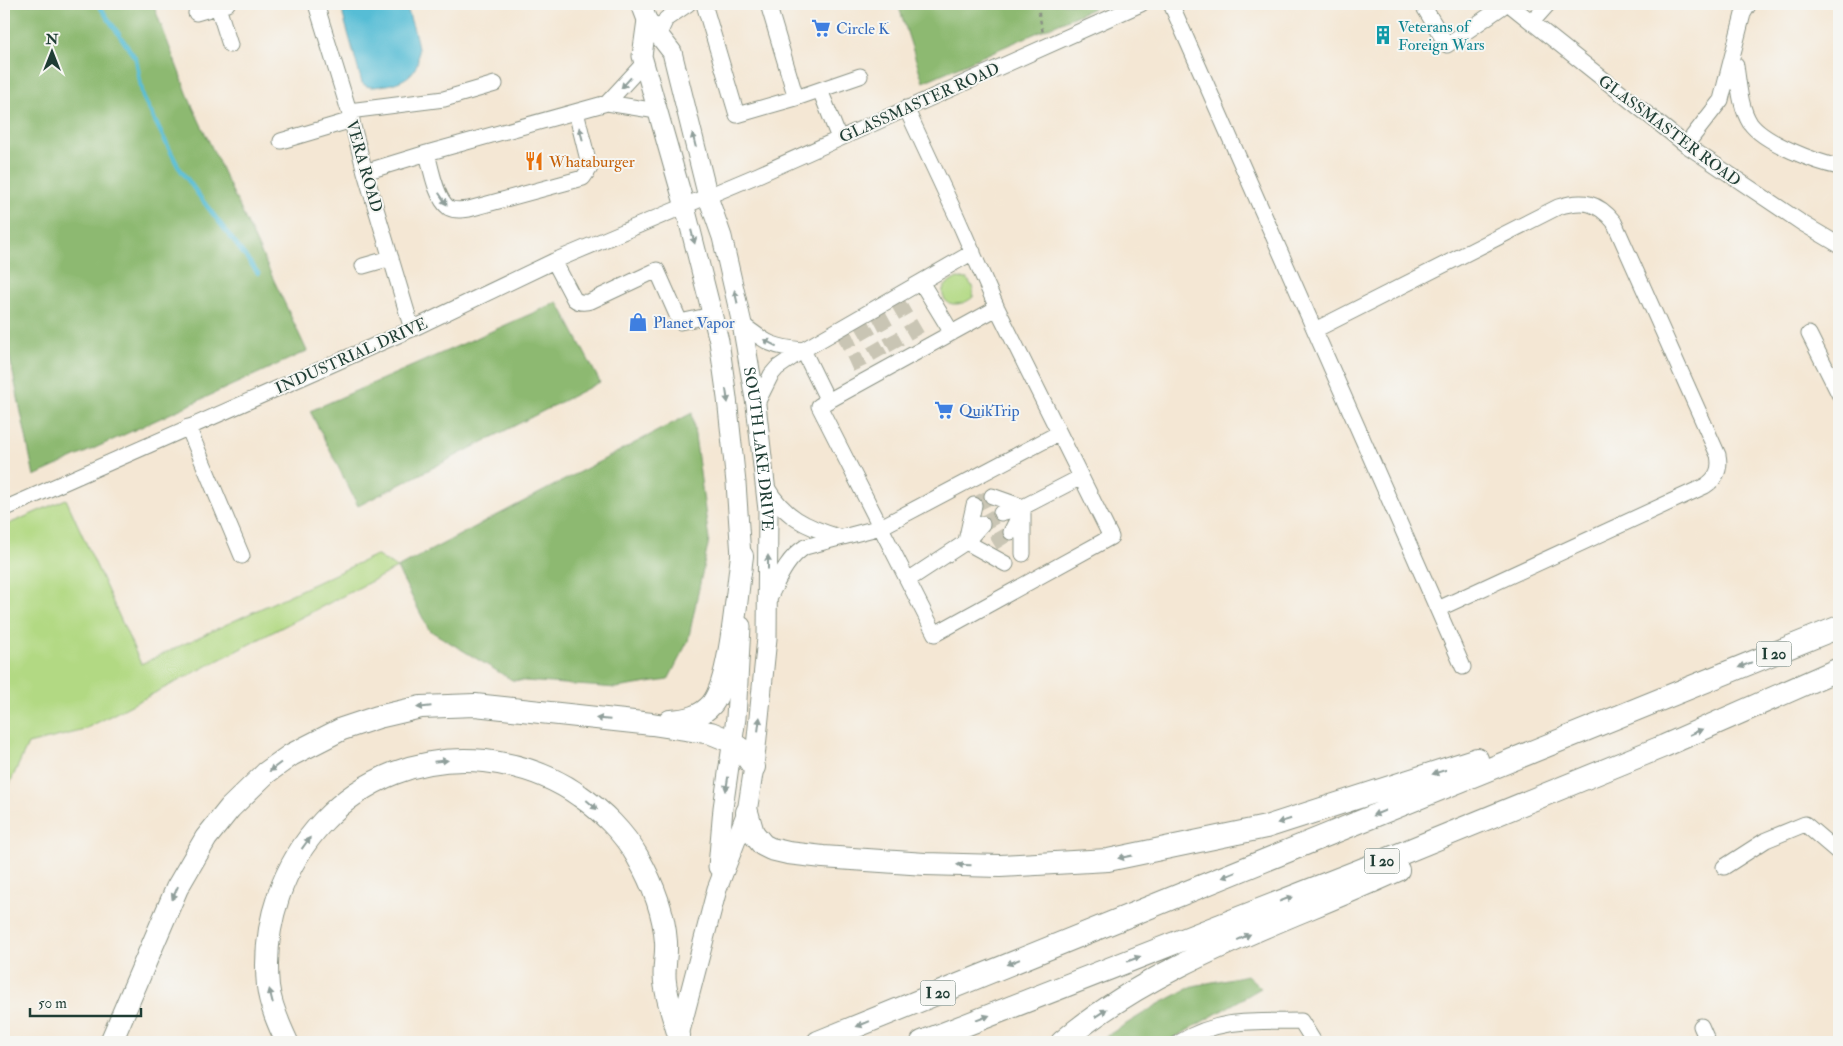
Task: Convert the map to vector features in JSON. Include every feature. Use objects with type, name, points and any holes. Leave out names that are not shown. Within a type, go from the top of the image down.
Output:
[{"type":"highway","points":[[652,724],[684,720],[696,716],[712,703],[718,692],[729,648],[742,556]]},
{"type":"highway","name":"I 20","points":[[818,1042],[1839,627]]},
{"type":"highway","name":"I 20","points":[[922,1042],[1361,870],[1664,746],[1839,669]]},
{"type":"highway","points":[[111,1042],[177,888],[198,851],[217,823],[246,792],[291,755],[342,729],[378,717],[421,707],[475,705],[652,724],[711,733],[733,743],[747,756],[754,767]]},
{"type":"highway","points":[[747,812],[753,833],[763,845],[788,853],[925,864],[1000,866],[1108,860],[1266,827],[1635,710]]},
{"type":"highway","points":[[1062,1042],[1078,1028],[1120,1000],[1193,960],[1280,920],[1344,895],[1664,746]]},
{"type":"highway","points":[[287,1042],[274,1009],[268,986],[268,939],[282,882],[291,864],[323,821],[357,792],[379,779],[405,769],[427,763],[452,760],[501,763],[528,768],[554,779],[590,802],[624,837],[645,870],[658,903],[666,943],[665,981],[678,1039]]},
{"type":"main road","name":"SOUTH LAKE DRIVE","points":[[649,20],[642,56],[657,111],[697,201],[722,237],[742,324],[756,405],[768,510],[768,638],[754,767],[747,812],[717,889],[678,1039]]},
{"type":"main road","name":"SOUTH LAKE DRIVE","points":[[649,20],[672,52],[697,201],[712,315],[727,398],[742,556],[741,645],[733,743],[723,808],[717,889]]},
{"type":"street","name":"VERA ROAD","points":[[316,4],[412,329]]},
{"type":"street","points":[[649,20],[666,19],[688,4]]},
{"type":"street","points":[[704,4],[737,115],[796,98],[860,76]]},
{"type":"street","points":[[768,4],[796,98]]},
{"type":"street","name":"GLASSMASTER ROAD","points":[[697,201],[1141,4]]},
{"type":"street","points":[[1171,4],[1463,666]]},
{"type":"street","points":[[1422,4],[1447,45],[1508,4]]},
{"type":"street","name":"GLASSMASTER ROAD","points":[[1508,4],[1686,146],[1839,245]]},
{"type":"street","points":[[1532,22],[1548,4]]},
{"type":"street","points":[[1686,146],[1721,100],[1743,14],[1749,4]]},
{"type":"street","points":[[196,13],[223,5],[230,45]]},
{"type":"street","points":[[607,103],[644,63]]},
{"type":"street","points":[[1730,65],[1736,66],[1745,112],[1750,123],[1757,130],[1766,137],[1795,152],[1825,164],[1839,167]]},
{"type":"street","points":[[281,141],[350,115],[444,99],[495,84]]},
{"type":"street","points":[[820,90],[839,138]]},
{"type":"street","points":[[365,172],[607,103],[657,111]]},
{"type":"street","points":[[906,108],[997,308],[1111,537],[935,634],[819,406],[864,375],[921,344],[952,333],[997,308]]},
{"type":"street","points":[[427,153],[439,196],[450,208],[458,210],[469,209],[583,178],[590,168],[576,112]]},
{"type":"street","name":"INDUSTRIAL DRIVE","points":[[4,509],[412,329],[554,260],[697,201]]},
{"type":"street","points":[[1315,330],[1558,207],[1570,203],[1583,202],[1596,206],[1606,212],[1614,222],[1718,455],[1720,465],[1718,473],[1712,482],[1705,486],[1438,609]]},
{"type":"street","points":[[756,405],[771,375],[777,368],[803,350],[877,312],[922,282],[973,252]]},
{"type":"street","points":[[363,266],[392,258]]},
{"type":"street","points":[[554,260],[574,299],[577,301],[591,301],[657,270],[680,322],[712,315]]},
{"type":"street","points":[[922,282],[952,333]]},
{"type":"street","points":[[742,324],[772,345],[780,348],[803,350]]},
{"type":"street","points":[[1809,334],[1839,394]]},
{"type":"street","points":[[803,350],[828,401]]},
{"type":"street","points":[[188,427],[242,556]]},
{"type":"street","points":[[768,600],[796,552],[812,544],[880,527],[1059,432]]},
{"type":"street","points":[[1001,513],[1023,507],[1081,477]]},
{"type":"street","points":[[765,483],[773,498],[794,519],[804,525],[840,537]]},
{"type":"street","points":[[992,496],[1023,507]]},
{"type":"street","points":[[966,542],[974,505]]},
{"type":"street","points":[[1011,532],[1023,507]]},
{"type":"street","points":[[1023,507],[1024,554]]},
{"type":"street","points":[[908,580],[966,542],[982,524]]},
{"type":"street","points":[[966,542],[992,543]]},
{"type":"street","points":[[966,542],[1006,564]]},
{"type":"street","points":[[1724,867],[1766,840],[1805,824],[1839,853]]},
{"type":"street","points":[[1180,1042],[1217,1025],[1238,1021],[1301,1021],[1314,1042]]},
{"type":"street","points":[[1701,1026],[1708,1042]]},
{"type":"path","points":[[1037,4],[1045,47]]},
{"type":"path","points":[[1614,6],[1618,7]]},
{"type":"green space","points":[[4,4],[153,4],[191,103],[307,351],[34,476],[4,329]]},
{"type":"green space","points":[[898,4],[1103,4],[923,82]]},
{"type":"green space","points":[[957,278],[967,279],[972,287],[973,297],[963,303],[948,303],[943,295],[943,289]]},
{"type":"green space","points":[[558,302],[600,382],[358,506],[310,411]]},
{"type":"green space","points":[[692,413],[709,540],[688,641],[668,680],[616,688],[512,680],[429,630],[397,568]]},
{"type":"green space","points":[[66,499],[141,664],[376,555],[397,568],[81,731],[28,744],[4,796],[4,526]]},
{"type":"green space","points":[[1247,975],[1261,988],[1167,1042],[1097,1042],[1157,1005],[1193,986]]},
{"type":"water","points":[[347,4],[406,4],[417,42],[417,64],[412,73],[402,80],[377,87],[371,87],[362,83],[343,15],[344,7]]},
{"type":"waterway","points":[[98,4],[136,59],[143,97],[178,166],[258,273]]},
{"type":"tunnel","points":[[898,303],[919,339]]},
{"type":"tunnel","points":[[879,315],[898,350]]},
{"type":"tunnel","points":[[862,324],[882,359]]},
{"type":"tunnel","points":[[844,334],[861,371]]},
{"type":"tunnel","points":[[974,505],[992,496]]},
{"type":"tunnel","points":[[982,524],[1001,513]]},
{"type":"tunnel","points":[[993,543],[1011,532]]},
{"type":"place","name":"Circle K","points":[[821,28]]},
{"type":"place","name":"Veterans of Foreign Wars","points":[[1383,35]]},
{"type":"place","name":"Whataburger","points":[[534,161]]},
{"type":"place","name":"Planet Vapor","points":[[638,322]]},
{"type":"place","name":"QuikTrip","points":[[944,410]]}]
